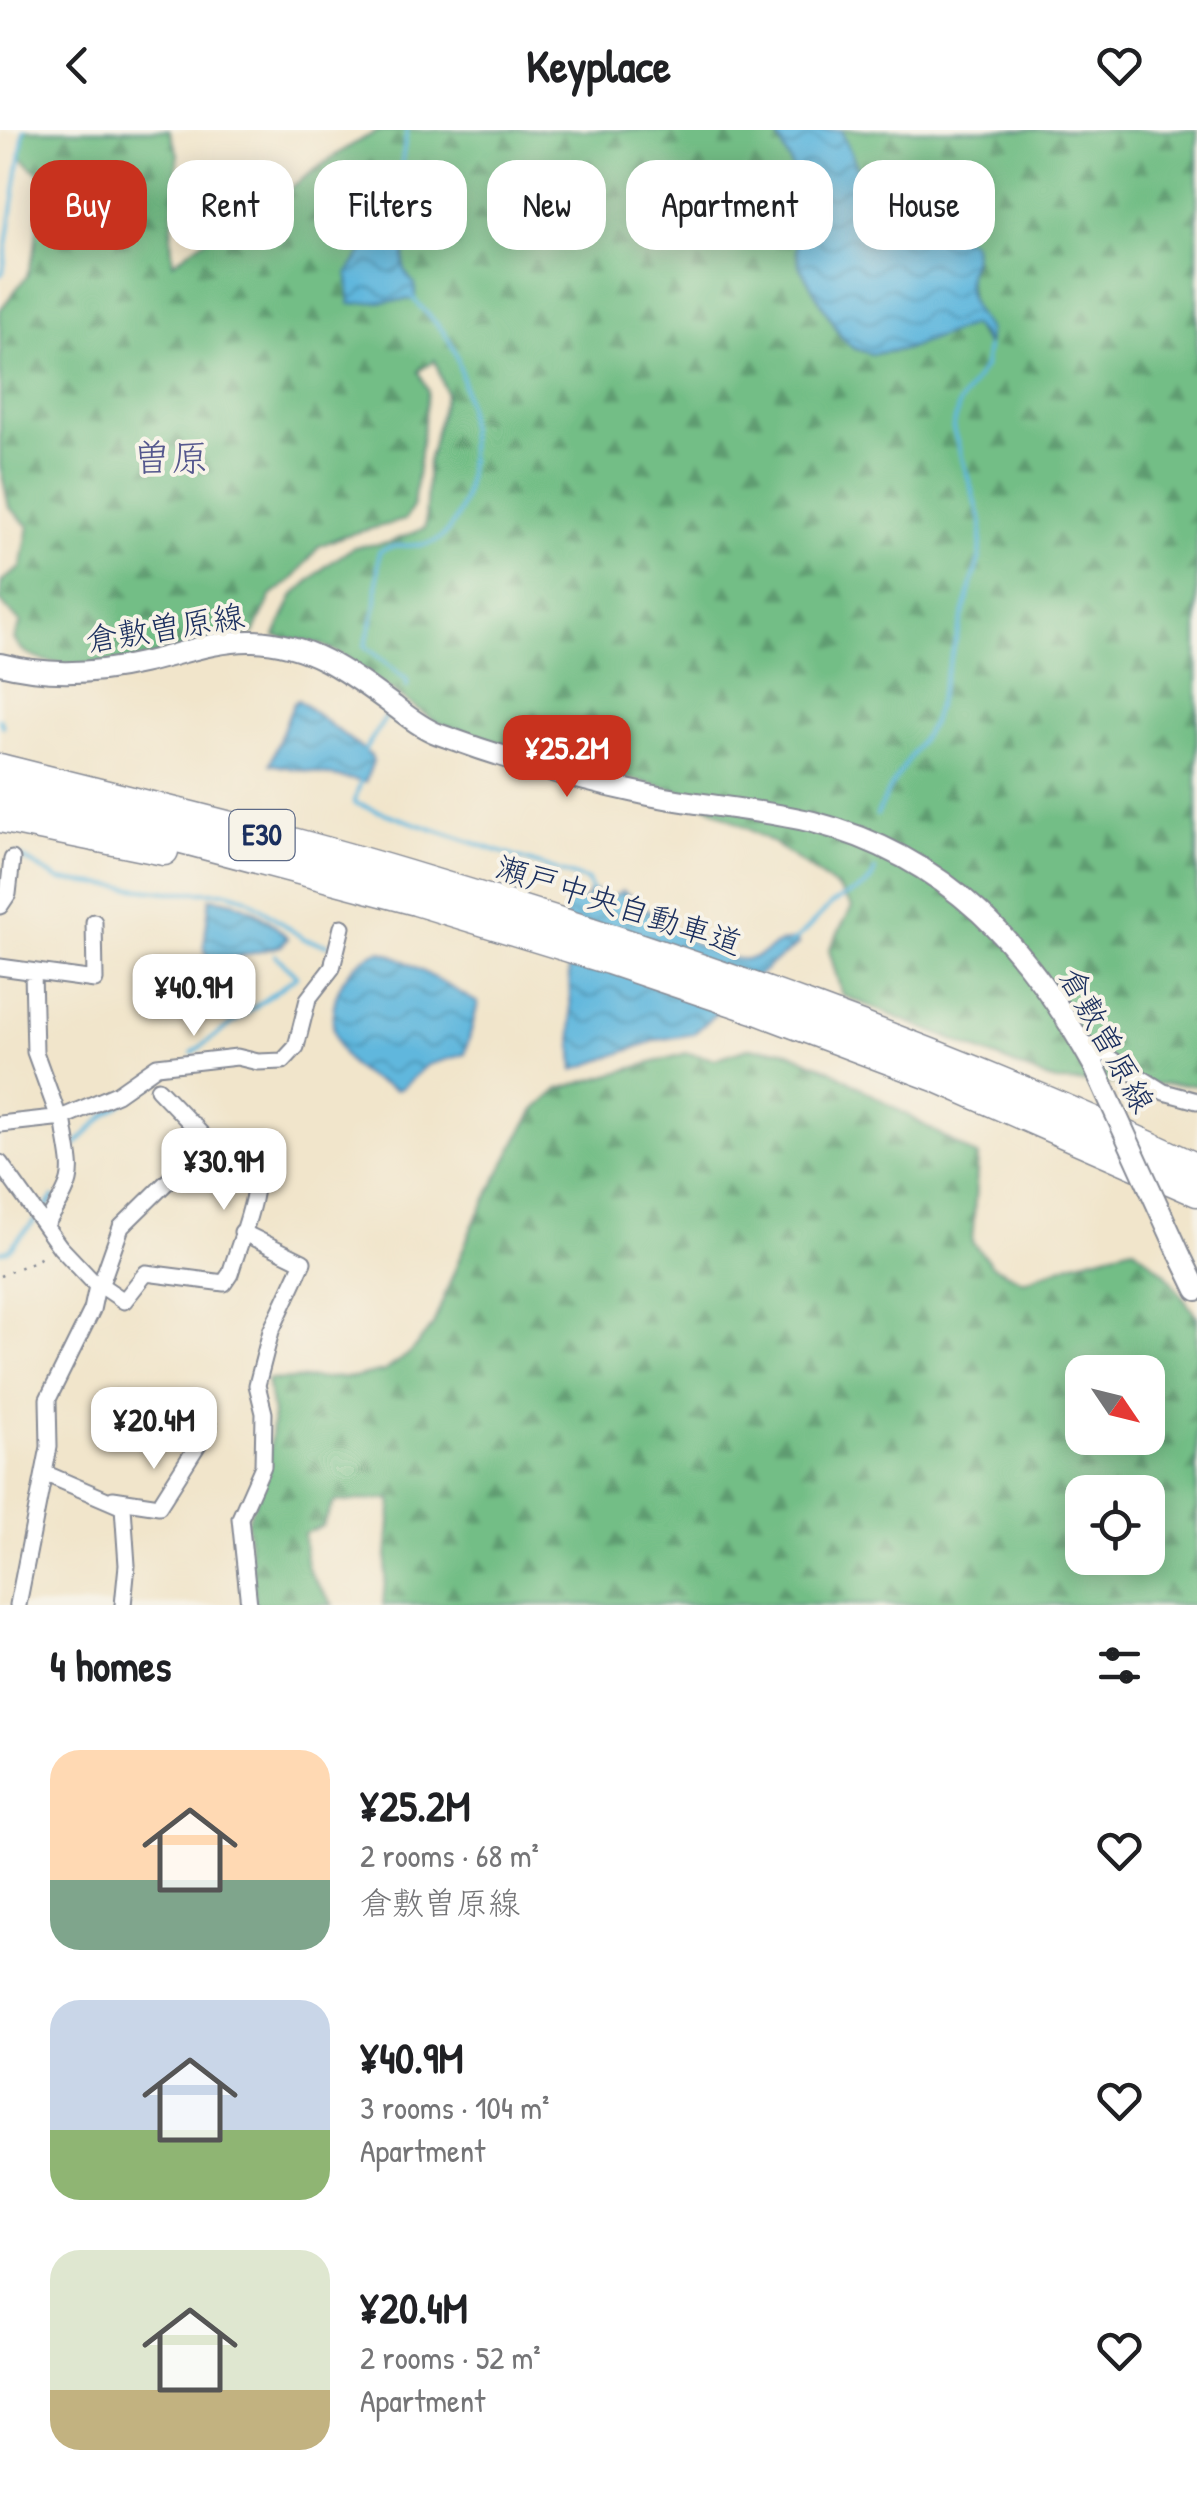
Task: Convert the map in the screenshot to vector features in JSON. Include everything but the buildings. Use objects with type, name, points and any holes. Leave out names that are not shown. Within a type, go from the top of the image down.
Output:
[{"type":"highway","name":"瀬戸中央自動車道","points":[[0,768],[238,828],[992,1077],[1197,1168]]},
{"type":"highway","name":"瀬戸中央自動車道","points":[[0,791],[416,902],[518,920]]},
{"type":"highway","points":[[0,818],[416,902]]},
{"type":"highway","name":"瀬戸中央自動車道","points":[[764,1001],[1197,1192]]},
{"type":"street","name":"倉敷曽原線","points":[[0,664],[54,672],[98,672],[213,645],[252,641],[288,646],[338,664],[433,733],[607,784],[813,822],[908,858],[972,903],[1035,970],[1094,1066],[1197,1290]]},
{"type":"street","points":[[0,906],[8,894],[12,859]]},
{"type":"street","points":[[0,968],[95,980],[94,922]]},
{"type":"street","points":[[0,1124],[61,1118],[117,1094],[157,1066],[237,1056],[258,1062],[283,1062],[296,1047],[308,998],[332,968],[342,927]]},
{"type":"street","points":[[33,972],[35,1052],[61,1118],[72,1170],[69,1188],[44,1225]]},
{"type":"street","points":[[1079,1039],[1164,1092],[1197,1100]]},
{"type":"street","points":[[0,1163],[55,1240],[98,1285],[124,1301],[141,1278],[152,1272],[224,1283],[230,1274],[259,1170],[254,1156],[214,1142],[158,1090]]},
{"type":"street","points":[[18,1605],[49,1447],[48,1399],[92,1310],[121,1227],[173,1176],[194,1125]]},
{"type":"street","points":[[242,1232],[303,1262],[270,1331],[258,1385],[264,1413],[263,1466],[240,1518],[249,1605]]},
{"type":"street","points":[[44,1473],[75,1489],[112,1500],[160,1506],[209,1427]]},
{"type":"street","points":[[112,1500],[123,1507],[125,1523],[127,1566],[122,1605]]},
{"type":"path","points":[[0,1276],[38,1259],[55,1240]]},
{"type":"green space","points":[[23,130],[169,130],[178,154],[178,160],[167,160],[167,250],[172,250],[173,263],[191,250],[294,250],[294,185],[314,171],[314,250],[364,250],[349,273],[348,283],[406,276],[401,263],[405,250],[467,250],[467,160],[329,160],[382,130],[774,130],[789,160],[626,160],[626,250],[796,250],[800,267],[841,336],[853,348],[872,354],[907,349],[971,324],[987,345],[988,330],[973,314],[967,273],[975,260],[970,250],[995,250],[995,160],[853,160],[841,130],[1197,130],[1197,1085],[1056,1082],[842,995],[829,950],[852,907],[837,888],[775,844],[680,791],[562,763],[436,722],[342,655],[320,644],[275,636],[294,595],[326,566],[354,547],[388,543],[425,528],[428,462],[446,393],[435,360],[419,371],[428,391],[413,506],[405,520],[319,546],[294,578],[271,596],[254,633],[164,654],[89,665],[56,663],[30,655],[14,639],[21,623],[0,601],[2,581],[21,568],[29,526],[9,507],[0,465],[0,310],[27,276],[35,250],[147,250],[147,160],[30,160],[30,166],[21,157]]},
{"type":"green space","points":[[748,1048],[784,1050],[831,1070],[978,1157],[972,1242],[993,1266],[1024,1281],[1071,1263],[1133,1247],[1165,1273],[1197,1317],[1197,1605],[383,1605],[392,1499],[334,1502],[322,1526],[304,1533],[308,1567],[333,1605],[255,1605],[247,1521],[268,1471],[273,1413],[267,1380],[357,1377],[385,1371],[410,1353],[433,1325],[472,1227],[535,1110],[559,1089],[687,1053],[715,1059]]},
{"type":"water","points":[[774,130],[841,130],[854,160],[853,250],[974,250],[968,292],[988,330],[987,347],[982,335],[971,325],[906,349],[872,354],[853,348],[841,336],[800,267],[796,250],[833,250],[833,160],[789,160]]},
{"type":"water","points":[[364,250],[405,250],[405,270],[415,284],[415,299],[350,304],[348,273]]},
{"type":"water","points":[[298,700],[371,756],[373,761],[365,782],[270,764]]},
{"type":"water","points":[[596,891],[602,902],[623,891],[698,945],[731,958],[753,958],[789,941],[797,941],[798,945],[693,1034],[657,1040],[574,1070],[565,903],[586,899],[589,892]]},
{"type":"water","points":[[210,898],[253,910],[288,938],[281,946],[209,964],[204,946]]},
{"type":"water","points":[[380,951],[478,1003],[465,1054],[427,1065],[396,1090],[364,1075],[346,1058],[333,1023],[339,988],[349,972]]},
{"type":"waterway","points":[[0,275],[24,130]]},
{"type":"waterway","points":[[402,160],[407,130]]},
{"type":"waterway","points":[[407,686],[407,680],[365,646],[376,606],[379,552],[394,546],[429,543],[444,535],[464,497],[469,446],[465,393],[454,350],[412,296]]},
{"type":"waterway","points":[[877,815],[932,723],[980,556],[982,523],[953,429],[959,404],[984,367],[987,347]]},
{"type":"waterway","points":[[364,751],[386,717]]},
{"type":"waterway","points":[[0,719],[3,726]]},
{"type":"waterway","points":[[361,781],[354,803],[588,881],[593,895]]},
{"type":"waterway","points":[[17,855],[60,880],[169,892],[227,892],[247,898],[304,939],[328,945]]},
{"type":"waterway","points":[[791,943],[832,904],[868,883],[875,870]]},
{"type":"waterway","points":[[192,1053],[297,976],[275,955]]},
{"type":"waterway","points":[[73,1147],[107,1114],[167,1074]]},
{"type":"waterway","points":[[41,1214],[54,1197]]},
{"type":"waterway","points":[[0,1252],[8,1250],[35,1220]]},
{"type":"district","name":"曽原","points":[[171,458]]}]
